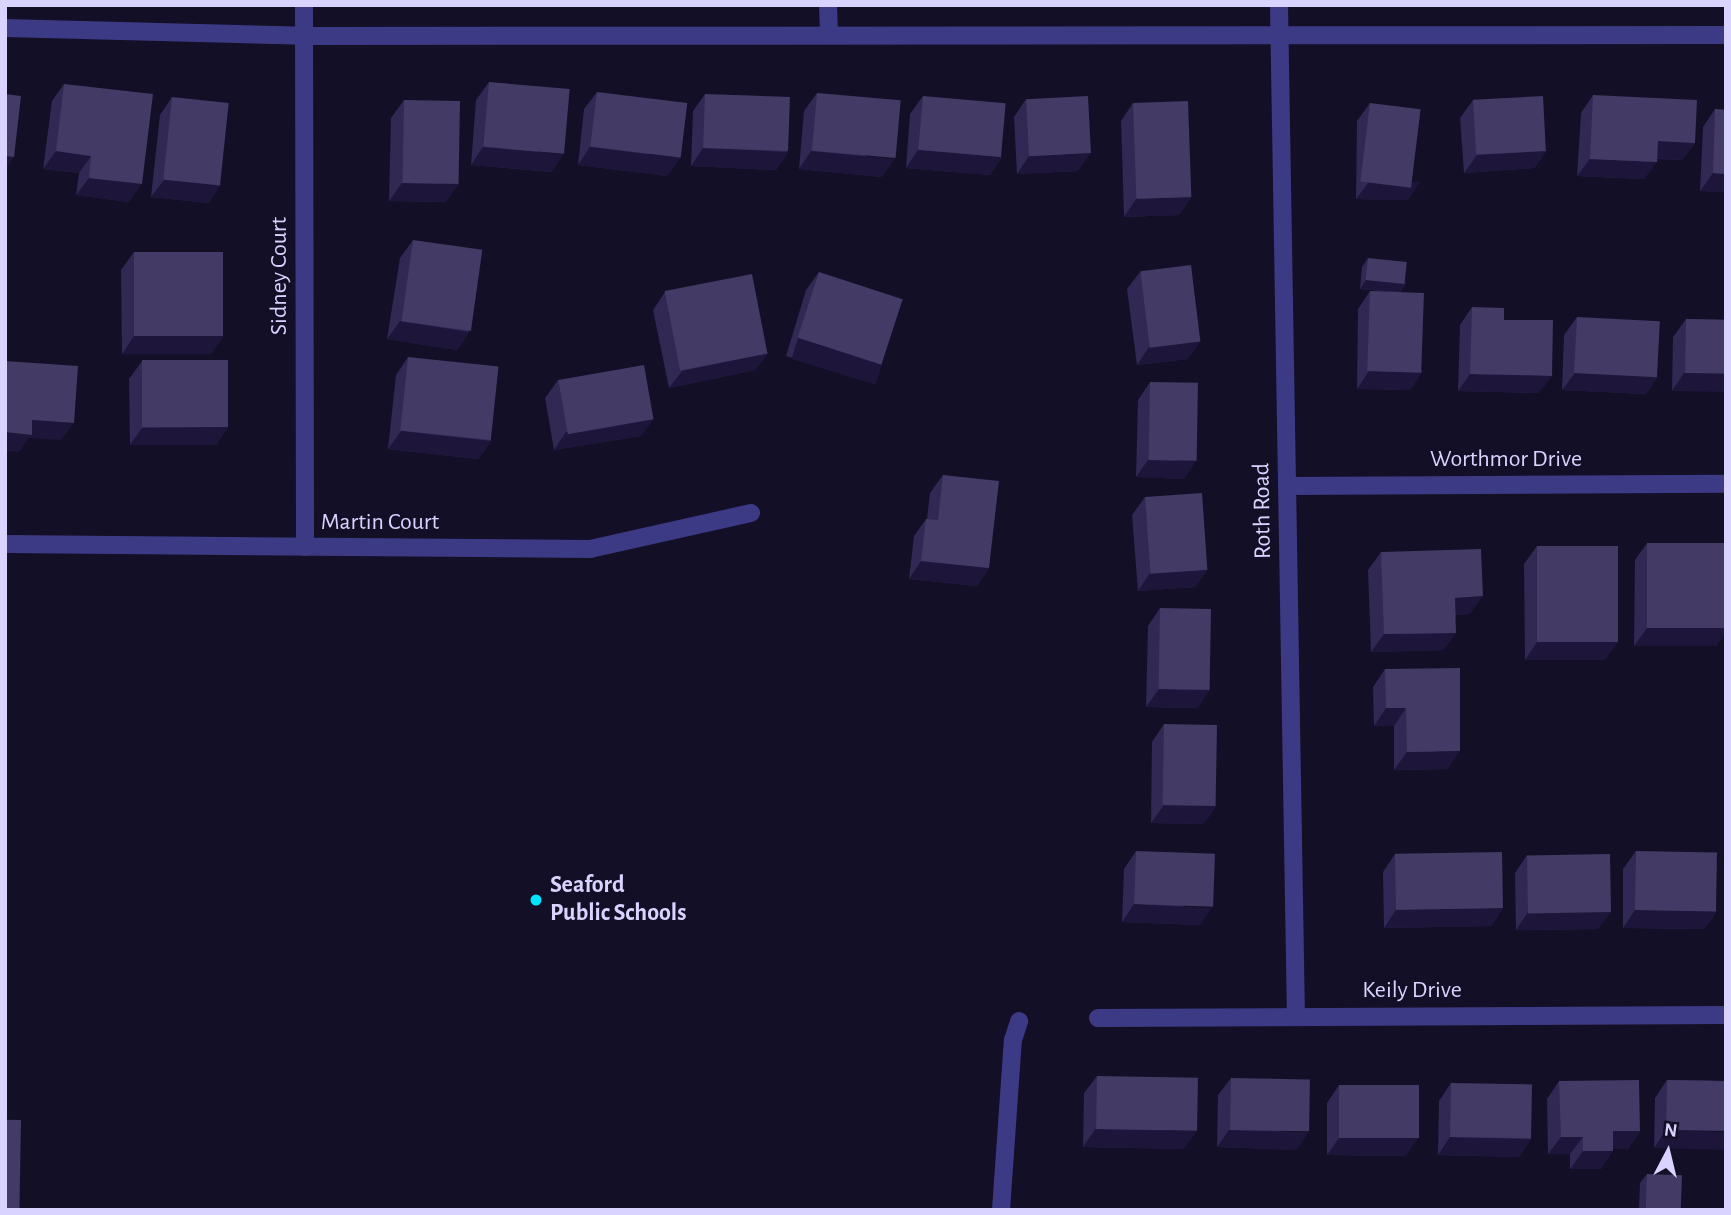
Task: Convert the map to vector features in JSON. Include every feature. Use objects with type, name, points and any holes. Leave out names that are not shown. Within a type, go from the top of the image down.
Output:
[{"type":"street","name":"Sidney Court","points":[[304,5],[305,547]]},
{"type":"street","points":[[828,5],[829,35]]},
{"type":"street","name":"Roth Road","points":[[1279,5],[1296,1016]]},
{"type":"street","points":[[5,28],[304,36],[1726,35]]},
{"type":"street","name":"Worthmor Drive","points":[[1287,486],[1726,484]]},
{"type":"street","name":"Martin Court","points":[[5,544],[590,549],[751,513]]},
{"type":"street","name":"Keily Drive","points":[[1098,1018],[1726,1015]]},
{"type":"street","points":[[1001,1210],[1013,1040],[1018,1021]]},
{"type":"building","points":[[489,82],[570,89],[564,154],[483,147]]},
{"type":"building","points":[[64,84],[153,94],[142,184],[89,178],[91,156],[56,151]]},
{"type":"building","points":[[597,92],[687,103],[681,158],[590,147]]},
{"type":"building","points":[[817,93],[901,100],[896,158],[812,151]]},
{"type":"building","points":[[5,94],[21,96],[14,157],[5,156]]},
{"type":"building","points":[[705,94],[790,97],[788,151],[703,148]]},
{"type":"building","points":[[1593,95],[1697,100],[1695,143],[1658,141],[1657,162],[1590,159]]},
{"type":"building","points":[[923,96],[1006,103],[1001,157],[918,150]]},
{"type":"building","points":[[1088,96],[1091,153],[1029,156],[1026,99]]},
{"type":"building","points":[[1543,96],[1546,151],[1476,155],[1473,100]]},
{"type":"building","points":[[172,97],[229,103],[220,186],[163,180]]},
{"type":"building","points":[[404,100],[460,101],[459,184],[403,183]]},
{"type":"building","points":[[1188,101],[1191,197],[1136,199],[1133,103]]},
{"type":"building","points":[[1370,103],[1421,109],[1411,188],[1360,181]]},
{"type":"building","points":[[1715,109],[1726,110],[1726,174],[1713,173]]},
{"type":"building","points":[[413,240],[482,250],[471,331],[402,321]]},
{"type":"building","points":[[134,252],[223,252],[223,336],[134,336]]},
{"type":"building","points":[[1368,258],[1407,262],[1404,284],[1366,280]]},
{"type":"building","points":[[1191,265],[1200,341],[1150,348],[1140,271]]},
{"type":"building","points":[[819,272],[903,299],[881,365],[798,338]]},
{"type":"building","points":[[752,274],[767,354],[680,370],[665,291]]},
{"type":"building","points":[[1370,291],[1424,293],[1421,373],[1367,371]]},
{"type":"building","points":[[1472,307],[1504,308],[1504,320],[1553,320],[1552,376],[1470,374]]},
{"type":"building","points":[[1577,317],[1660,321],[1657,377],[1574,373]]},
{"type":"building","points":[[1686,319],[1726,320],[1725,374],[1685,373]]},
{"type":"building","points":[[408,357],[499,367],[491,440],[400,431]]},
{"type":"building","points":[[142,360],[228,360],[228,427],[142,427]]},
{"type":"building","points":[[5,361],[78,366],[74,423],[32,420],[32,435],[5,432]]},
{"type":"building","points":[[644,365],[654,419],[568,434],[558,380]]},
{"type":"building","points":[[1150,382],[1198,383],[1197,461],[1149,460]]},
{"type":"building","points":[[943,475],[999,481],[989,568],[921,561],[926,519],[938,520]]},
{"type":"building","points":[[1202,493],[1207,570],[1151,574],[1145,497]]},
{"type":"building","points":[[1647,543],[1726,543],[1726,628],[1647,628]]},
{"type":"building","points":[[1537,546],[1618,546],[1618,642],[1537,642]]},
{"type":"building","points":[[1481,549],[1483,596],[1455,598],[1456,633],[1384,634],[1381,552]]},
{"type":"building","points":[[1160,608],[1211,609],[1210,690],[1159,689]]},
{"type":"building","points":[[1460,668],[1460,751],[1407,752],[1406,708],[1386,708],[1385,669]]},
{"type":"building","points":[[1164,724],[1217,725],[1216,806],[1163,805]]},
{"type":"building","points":[[1136,851],[1215,854],[1213,907],[1134,904]]},
{"type":"building","points":[[1636,851],[1717,852],[1716,911],[1635,910]]},
{"type":"building","points":[[1502,852],[1503,908],[1396,910],[1395,854]]},
{"type":"building","points":[[1610,854],[1611,912],[1528,913],[1527,855]]},
{"type":"building","points":[[1097,1076],[1198,1078],[1197,1131],[1096,1129]]},
{"type":"building","points":[[1231,1078],[1310,1079],[1309,1131],[1230,1130]]},
{"type":"building","points":[[1639,1080],[1640,1131],[1613,1131],[1613,1151],[1583,1151],[1583,1137],[1561,1137],[1559,1081]]},
{"type":"building","points":[[1667,1080],[1726,1081],[1725,1131],[1666,1130]]},
{"type":"building","points":[[1451,1083],[1532,1084],[1531,1138],[1450,1137]]},
{"type":"building","points":[[1339,1085],[1419,1085],[1419,1138],[1339,1138]]},
{"type":"building","points":[[5,1120],[21,1120],[19,1210],[5,1210]]},
{"type":"building","points":[[1647,1174],[1682,1175],[1681,1210],[1646,1210]]},
{"type":"place","name":"Seaford Public Schools","points":[[536,900]]}]
